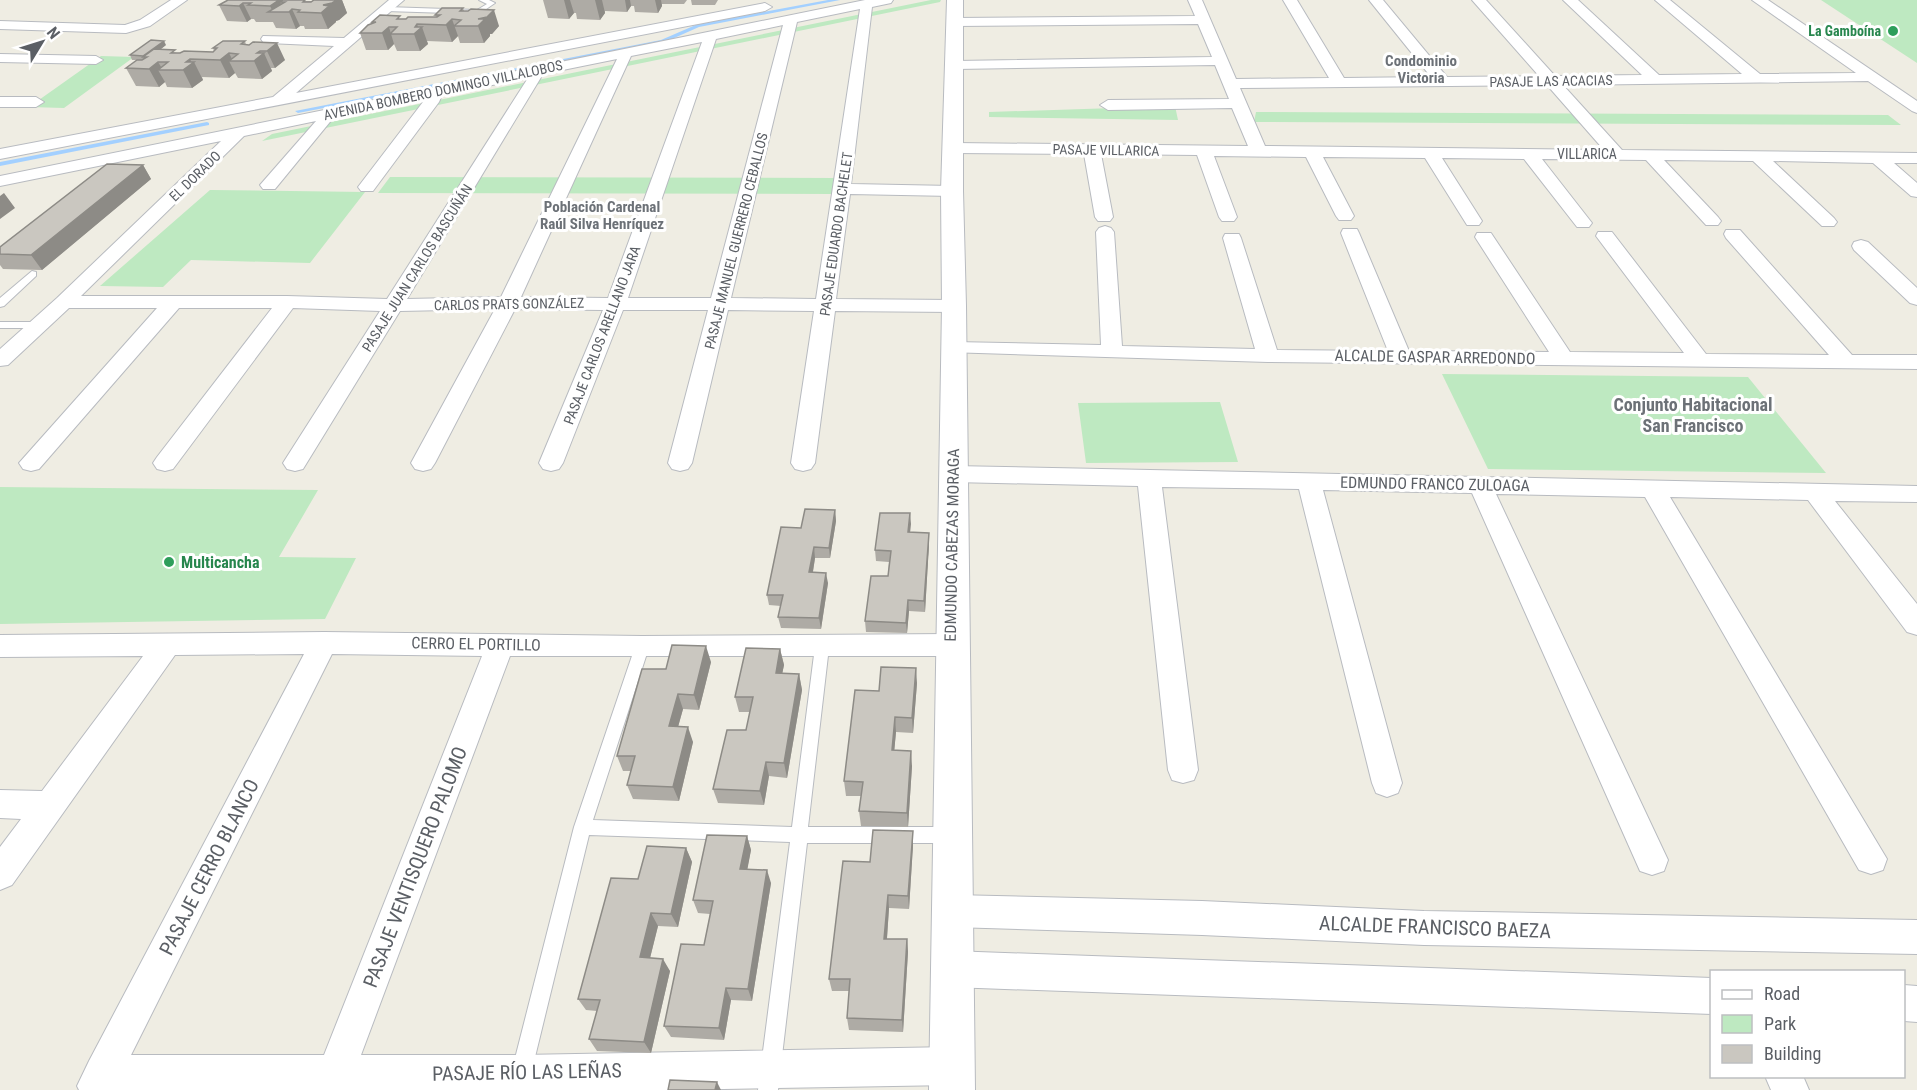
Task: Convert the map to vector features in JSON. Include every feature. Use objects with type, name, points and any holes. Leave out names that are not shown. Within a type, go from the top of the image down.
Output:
[{"type":"street","points":[[0,25],[126,28],[145,23],[180,0]]},
{"type":"street","name":"AVENIDA BOMBERO DOMINGO VILLALOBOS","points":[[0,181],[886,0]]},
{"type":"street","points":[[1195,0],[1258,150]]},
{"type":"street","points":[[1290,0],[1340,83]]},
{"type":"street","points":[[1376,0],[1443,82]]},
{"type":"street","points":[[1479,0],[1617,154]]},
{"type":"street","points":[[1569,0],[1656,80]]},
{"type":"street","points":[[1662,0],[1757,79]]},
{"type":"street","points":[[1760,0],[1917,108]]},
{"type":"street","name":"PASAJE EDUARDO BACHELET","points":[[803,463],[843,189],[867,10],[865,4]]},
{"type":"street","name":"EL DORADO","points":[[0,360],[64,302],[239,132],[391,5]]},
{"type":"street","name":"AVENIDA BOMBERO DOMINGO VILLALOBOS","points":[[0,154],[765,7]]},
{"type":"street","points":[[955,11],[1203,20]]},
{"type":"street","name":"EDMUNDO CABEZAS MORAGA","points":[[952,1078],[951,645],[954,306],[952,191],[955,148],[955,11]]},
{"type":"street","name":"PASAJE MANUEL GUERRERO CEBALLOS","points":[[680,463],[755,172],[790,26],[789,20]]},
{"type":"street","name":"PASAJE CARLOS ARELLANO JARA","points":[[551,463],[616,303],[709,43],[709,36]]},
{"type":"street","points":[[268,39],[348,42]]},
{"type":"street","points":[[423,463],[508,303],[624,60],[624,54]]},
{"type":"street","points":[[0,58],[96,60]]},
{"type":"street","points":[[956,65],[1221,61]]},
{"type":"street","name":"PASAJE JUAN CARLOS BASCUÑÁN","points":[[295,463],[535,78],[536,72]]},
{"type":"street","name":"PASAJE LAS ACACIAS","points":[[1230,84],[1872,77]]},
{"type":"street","points":[[367,187],[434,99],[435,92]]},
{"type":"street","points":[[0,102],[36,102]]},
{"type":"street","points":[[1108,105],[1238,103]]},
{"type":"street","points":[[269,184],[326,121],[328,114]]},
{"type":"street","name":"PASAJE VILLARICA","points":[[955,148],[1258,150]]},
{"type":"street","points":[[1092,150],[1104,224],[1112,352]]},
{"type":"street","name":"VILLARICA","points":[[1258,150],[1431,154],[1917,158]]},
{"type":"street","points":[[1204,151],[1228,217]]},
{"type":"street","points":[[1312,152],[1347,224],[1401,356]]},
{"type":"street","points":[[1431,154],[1565,360]]},
{"type":"street","points":[[1529,154],[1583,223]]},
{"type":"street","points":[[1648,154],[1712,221]]},
{"type":"street","points":[[1756,155],[1828,222]]},
{"type":"street","points":[[1877,158],[1917,192]]},
{"type":"street","points":[[843,189],[952,191]]},
{"type":"street","points":[[1733,234],[1846,361]]},
{"type":"street","points":[[1605,236],[1699,359]]},
{"type":"street","points":[[1232,238],[1268,356]]},
{"type":"street","points":[[1861,246],[1917,299]]},
{"type":"street","name":"CARLOS PRATS GONZÁLEZ","points":[[64,302],[394,305],[720,303],[954,306]]},
{"type":"street","points":[[32,463],[172,302]]},
{"type":"street","points":[[165,463],[287,303]]},
{"type":"street","name":"ALCALDE GASPAR ARREDONDO","points":[[954,348],[1268,356],[1917,362]]},
{"type":"street","name":"EDMUNDO FRANCO ZULOAGA","points":[[953,474],[1149,480],[1309,481],[1917,494]]},
{"type":"street","points":[[1149,480],[1184,770]]},
{"type":"street","points":[[1309,481],[1387,783]]},
{"type":"street","points":[[1480,485],[1652,860]]},
{"type":"street","points":[[1652,488],[1871,859]]},
{"type":"street","points":[[1814,491],[1917,624]]},
{"type":"street","name":"PASAJE CERRO BLANCO","points":[[98,1082],[324,644]]},
{"type":"street","name":"CERRO EL PORTILLO","points":[[0,646],[501,644],[822,647],[951,645]]},
{"type":"street","name":"PASAJE VENTISQUERO PALOMO","points":[[333,1081],[501,644]]},
{"type":"street","points":[[0,874],[166,646]]},
{"type":"street","points":[[0,804],[50,805]]},
{"type":"street","name":"ALCALDE FRANCISCO BAEZA","points":[[953,911],[1202,918],[1424,928],[1917,937]]},
{"type":"street","points":[[951,969],[1710,996]]},
{"type":"street","name":"PASAJE RÍO LAS LEÑAS","points":[[98,1082],[519,1082],[952,1078]]},
{"type":"lane","points":[[391,5],[424,11],[479,12],[492,3],[482,0]]},
{"type":"lane","points":[[424,11],[435,1]]},
{"type":"lane","points":[[0,304],[32,274]]},
{"type":"lane","points":[[0,325],[38,325]]},
{"type":"lane","points":[[519,1082],[582,827],[642,647]]},
{"type":"lane","points":[[770,1079],[822,647]]},
{"type":"lane","points":[[582,827],[799,835],[951,835]]},
{"type":"green space","points":[[931,0],[941,0],[262,141],[272,134]]},
{"type":"green space","name":"La Gamboína","points":[[1821,0],[1917,0],[1917,63]]},
{"type":"green space","points":[[101,56],[134,57],[64,108],[29,107]]},
{"type":"green space","points":[[1175,106],[1178,120],[989,117],[989,112]]},
{"type":"green space","points":[[1256,112],[1888,115],[1901,125],[1254,122]]},
{"type":"green space","points":[[390,177],[836,178],[833,194],[378,193]]},
{"type":"green space","points":[[210,190],[365,192],[310,263],[191,260],[163,287],[100,286]]},
{"type":"green space","points":[[1442,374],[1748,377],[1826,473],[1488,469]]},
{"type":"green space","points":[[1220,402],[1238,462],[1086,463],[1078,403]]},
{"type":"green space","points":[[0,487],[318,490],[279,557],[356,558],[325,619],[0,624]]},
{"type":"building","points":[[228,0],[279,0],[270,6],[248,5],[251,3],[243,3],[239,6],[219,5]]},
{"type":"building","points":[[283,0],[311,2],[337,0],[323,5],[329,6],[321,13],[298,12],[300,10],[292,9],[289,12],[268,12],[285,2],[280,2]]},
{"type":"building","points":[[442,8],[463,8],[460,11],[494,10],[487,17],[478,19],[485,19],[478,26],[454,26],[461,20],[452,19],[446,25],[417,24],[415,27],[422,27],[414,34],[390,34],[397,27],[389,27],[382,33],[360,33],[368,25],[376,22],[372,22],[380,15],[400,16],[397,19],[437,17],[440,15],[435,15]]},
{"type":"building","points":[[151,40],[164,41],[143,56],[130,55]]},
{"type":"building","points":[[223,41],[245,41],[241,44],[249,45],[253,42],[277,43],[267,51],[257,53],[264,53],[254,61],[229,61],[238,54],[229,53],[220,60],[190,59],[186,62],[194,62],[183,70],[158,70],[168,62],[158,62],[149,69],[126,68],[137,60],[147,57],[143,57],[154,49],[175,50],[171,53],[213,52],[217,48],[213,48]]},
{"type":"building","points":[[107,164],[143,165],[31,255],[0,254],[0,247]]},
{"type":"building","points":[[805,509],[835,510],[829,548],[814,547],[809,572],[826,573],[819,618],[778,617],[783,595],[767,595],[781,527],[801,528]]},
{"type":"building","points":[[880,513],[910,513],[908,532],[929,533],[924,601],[908,600],[906,623],[865,621],[871,576],[888,576],[891,551],[875,550]]},
{"type":"building","points":[[672,645],[706,646],[694,695],[678,694],[669,726],[688,727],[673,787],[627,785],[635,756],[617,756],[642,669],[666,669]]},
{"type":"building","points":[[746,648],[780,649],[776,673],[799,674],[784,763],[766,762],[760,791],[713,789],[727,730],[746,730],[753,697],[735,697]]},
{"type":"building","points":[[881,667],[916,668],[912,718],[895,717],[892,750],[911,751],[907,813],[859,811],[863,782],[844,781],[855,690],[879,691]]},
{"type":"building","points":[[873,830],[913,831],[908,896],[888,895],[884,939],[907,939],[902,1020],[847,1018],[850,979],[829,979],[843,861],[870,862]]},
{"type":"building","points":[[707,835],[747,836],[740,869],[767,870],[748,989],[726,988],[719,1028],[664,1026],[681,944],[704,945],[713,901],[693,900]]},
{"type":"building","points":[[647,846],[686,848],[671,914],[651,913],[640,957],[663,959],[644,1042],[589,1039],[600,1000],[578,999],[611,878],[638,879]]},
{"type":"building","points":[[670,1080],[717,1082],[715,1090],[668,1090]]},
{"type":"waterway","points":[[298,111],[663,41],[698,26],[837,0]]},
{"type":"waterway","points":[[0,164],[207,124]]},
{"type":"place","name":"La Gamboína","points":[[1893,31]]},
{"type":"place","name":"Multicancha","points":[[169,562]]},
{"type":"district","name":"Condominio Victoria","points":[[1421,70]]},
{"type":"district","name":"Población Cardenal Raúl Silva Henríquez","points":[[602,216]]},
{"type":"district","name":"Conjunto Habitacional San Francisco","points":[[1693,414]]}]
